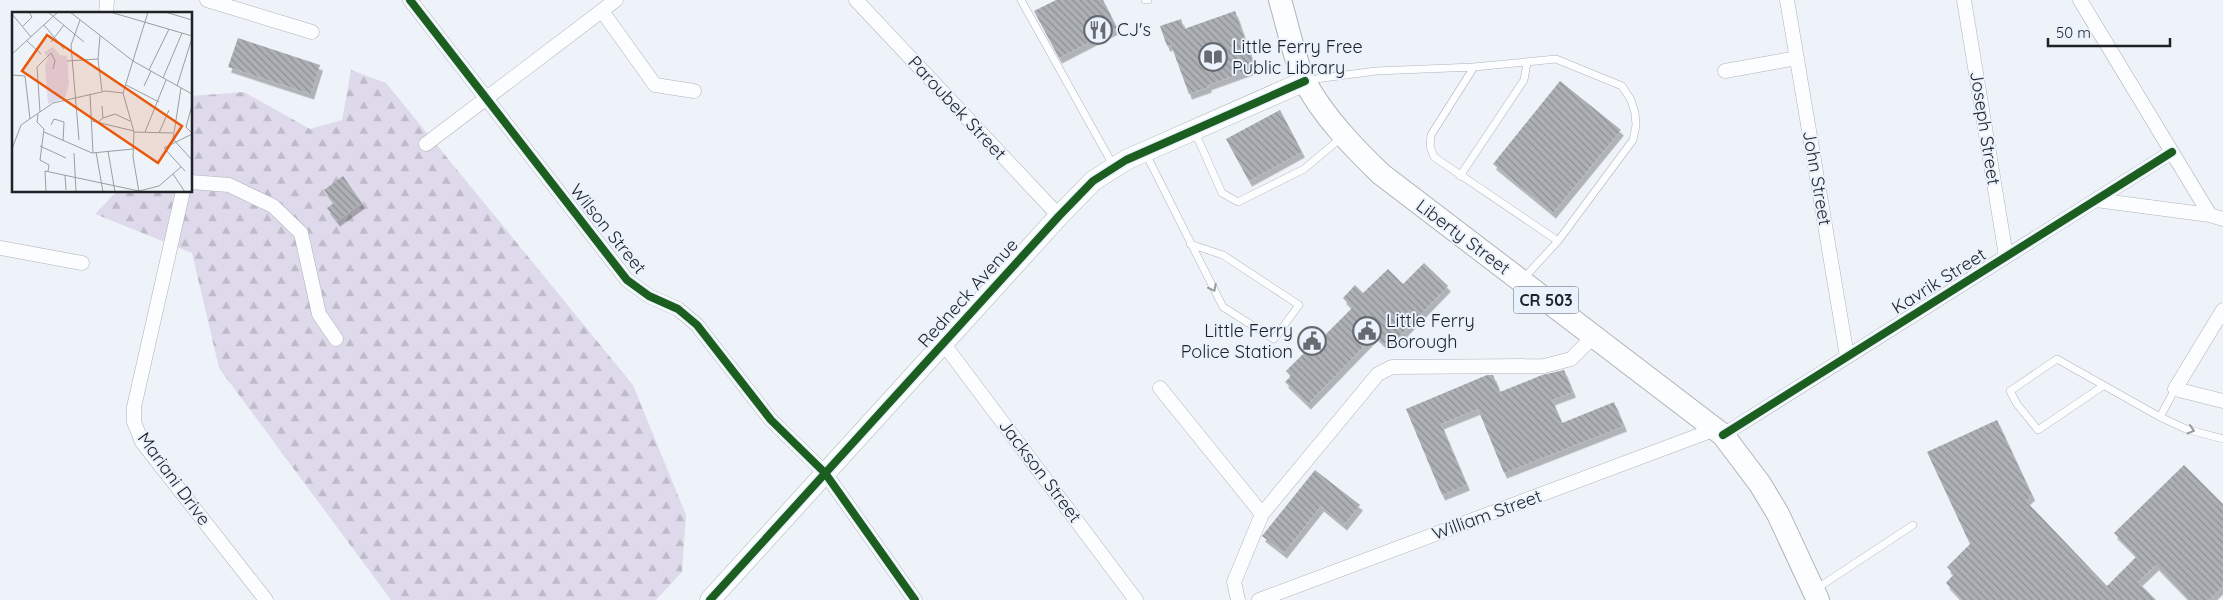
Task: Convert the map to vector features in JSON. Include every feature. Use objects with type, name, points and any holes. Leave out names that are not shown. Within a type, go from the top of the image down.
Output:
[{"type":"main road","name":"Liberty Street","points":[[1280,0],[1305,81],[1344,136],[1382,174],[1720,432],[1760,484],[1778,514],[1816,595]]},
{"type":"street","points":[[208,0],[312,32]]},
{"type":"street","name":"Wilson Street","points":[[410,0],[627,280],[640,291],[678,309],[690,317],[771,420],[825,473],[915,600]]},
{"type":"street","points":[[426,144],[616,0]]},
{"type":"street","name":"Paroubek Street","points":[[856,0],[1059,216]]},
{"type":"street","name":"John Street","points":[[1787,0],[1847,356]]},
{"type":"street","name":"Joseph Street","points":[[1964,0],[2006,256]]},
{"type":"street","points":[[2080,0],[2172,152],[2216,217]]},
{"type":"street","points":[[602,11],[655,85],[694,91]]},
{"type":"street","points":[[1725,71],[1797,58]]},
{"type":"street","name":"Redneck Avenue","points":[[710,600],[1093,181],[1144,152],[1305,81]]},
{"type":"street","name":"Kavrik Street","points":[[1720,432],[1847,356],[2172,152]]},
{"type":"street","points":[[192,182],[229,185],[274,206],[301,233],[320,314],[336,339]]},
{"type":"street","name":"Mariani Drive","points":[[183,192],[160,283],[134,407],[134,422],[138,436],[266,600]]},
{"type":"street","points":[[2096,200],[2216,217]]},
{"type":"street","points":[[0,248],[82,262]]},
{"type":"street","points":[[2223,310],[2175,389],[2223,401]]},
{"type":"street","points":[[1238,600],[1234,582],[1262,514],[1378,374],[1392,367],[1544,366],[1572,359],[1594,336]]},
{"type":"street","name":"Jackson Street","points":[[943,343],[1136,600]]},
{"type":"street","points":[[1160,388],[1262,514]]},
{"type":"street","name":"William Street","points":[[1259,600],[1720,432]]},
{"type":"lane","points":[[1021,0],[1114,168]]},
{"type":"lane","points":[[1305,81],[1376,71],[1474,67],[1556,59],[1622,86],[1630,100],[1634,113],[1636,125],[1633,140],[1558,241],[1521,281]]},
{"type":"lane","points":[[1460,176],[1524,80],[1527,63]]},
{"type":"lane","points":[[1474,67],[1432,136],[1434,157],[1558,241]]},
{"type":"lane","points":[[1194,130],[1222,193],[1238,202],[1304,169],[1344,136]]},
{"type":"lane","points":[[1144,152],[1190,244],[1223,307],[1274,339],[1299,304],[1223,255],[1190,244]]},
{"type":"lane","points":[[2103,386],[2038,430],[2017,404],[2010,391],[2057,360],[2186,429],[2223,438]]},
{"type":"lane","points":[[2160,416],[2175,389]]},
{"type":"lane","points":[[1816,595],[1913,525]]},
{"type":"green space","points":[[351,70],[386,83],[633,385],[686,515],[682,572],[656,600],[391,600],[219,368],[192,253],[95,214],[116,192],[192,192],[192,96],[244,92],[310,129],[342,120]]},
{"type":"building","points":[[1056,0],[1103,0],[1117,28],[1059,58],[1034,11]]},
{"type":"building","name":"Little Ferry Free Public Library","points":[[1235,11],[1255,68],[1189,94],[1171,45],[1167,46],[1160,26],[1181,19],[1184,29]]},
{"type":"building","points":[[238,38],[320,65],[311,94],[228,67]]},
{"type":"building","points":[[1560,81],[1621,130],[1553,213],[1493,164]]},
{"type":"building","points":[[1280,110],[1302,152],[1249,181],[1226,139]]},
{"type":"building","points":[[343,176],[362,203],[337,221],[327,208],[334,203],[324,190]]},
{"type":"building","name":"Little Ferry Borough","points":[[1424,263],[1448,286],[1395,341],[1391,337],[1384,344],[1375,335],[1308,404],[1285,382],[1291,376],[1286,371],[1309,348],[1299,338],[1309,327],[1321,339],[1352,308],[1343,298],[1355,285],[1363,293],[1388,269],[1403,284]]},
{"type":"building","points":[[1564,370],[1573,392],[1552,400],[1562,423],[1614,402],[1624,426],[1504,473],[1478,409],[1441,424],[1467,485],[1442,495],[1406,409],[1487,375],[1493,375],[1500,392],[1542,375]]},
{"type":"building","points":[[1997,420],[2032,495],[2026,501],[2107,586],[2137,556],[2114,533],[2184,465],[2223,504],[2223,586],[2209,600],[2190,600],[2156,565],[2138,582],[2156,600],[1962,600],[1946,583],[1954,574],[1947,567],[1970,544],[1927,452]]},
{"type":"building","points":[[1315,470],[1360,505],[1344,525],[1321,506],[1284,553],[1262,536]]},
{"type":"cycle path","points":[[410,0],[627,280],[649,296],[678,309],[697,325],[771,420],[825,473],[915,600]]},
{"type":"cycle path","points":[[710,600],[1093,181],[1126,160],[1305,81]]},
{"type":"cycle path","points":[[1723,435],[2172,152]]},
{"type":"place","name":"CJ's","points":[[1098,30]]},
{"type":"place","name":"Little Ferry Free Public Library","points":[[1213,57]]},
{"type":"place","name":"Little Ferry Borough","points":[[1367,331]]},
{"type":"place","name":"Little Ferry Police Station","points":[[1312,341]]}]
